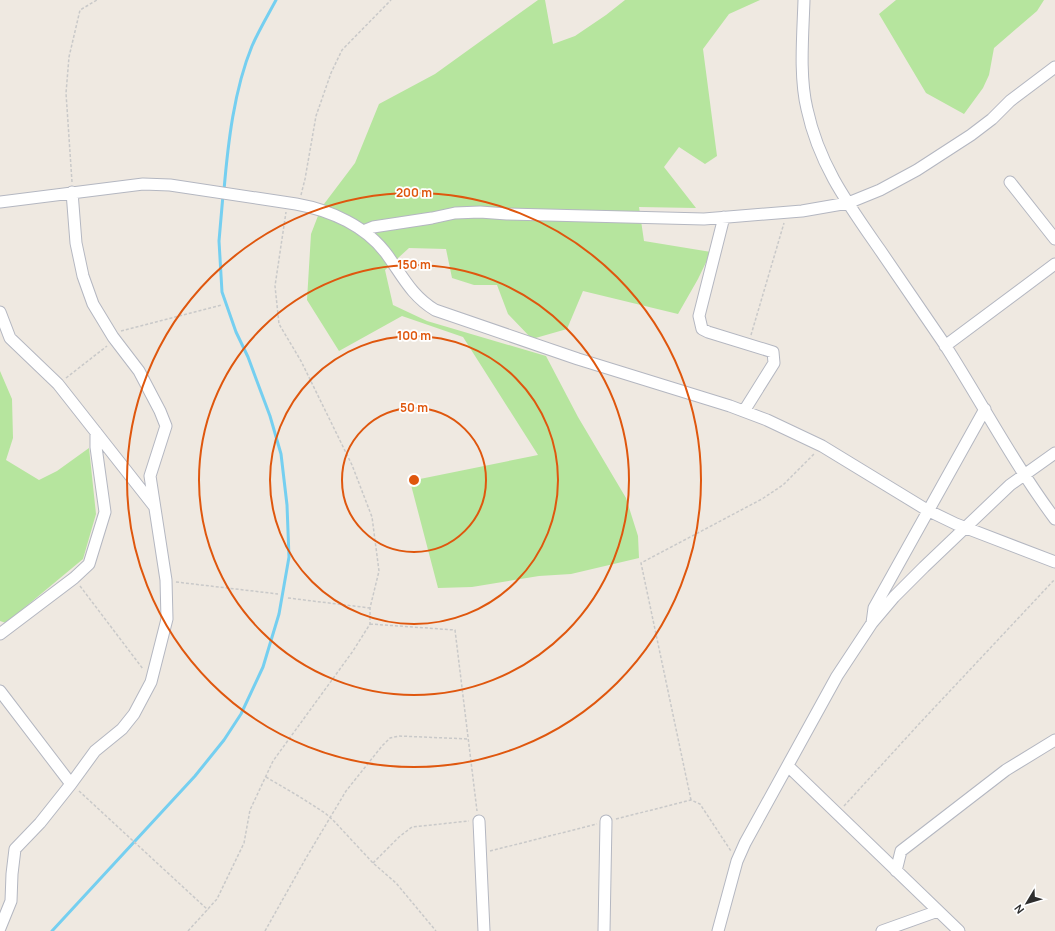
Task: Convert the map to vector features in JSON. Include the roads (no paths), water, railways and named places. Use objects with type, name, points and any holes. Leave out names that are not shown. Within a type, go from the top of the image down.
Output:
[{"type":"street","points":[[804,0],[803,79],[806,108],[819,149],[829,173],[945,346],[1055,519]]},
{"type":"street","points":[[363,231],[374,226],[432,218],[455,213],[480,212],[704,219],[788,212],[848,203],[880,190],[917,170],[971,135],[1055,67]]},
{"type":"street","points":[[1010,182],[1055,239]]},
{"type":"street","points":[[0,202],[143,184],[170,185],[312,207],[326,212],[363,231],[372,238],[387,255],[409,288],[424,304],[435,310],[578,359],[744,411],[767,420],[822,446],[927,510],[965,528],[1055,562]]},
{"type":"street","points":[[0,928],[12,901],[12,874],[15,849],[40,823],[72,784],[95,751],[122,729],[134,714],[152,680],[167,619],[166,580],[150,476],[166,426],[160,411],[139,371],[114,338],[93,304],[82,276],[76,243],[72,192]]},
{"type":"street","points":[[724,217],[699,316],[702,328],[708,332],[773,352],[774,363],[744,411]]},
{"type":"street","points":[[945,346],[1055,264]]},
{"type":"street","points":[[0,312],[10,338],[58,384],[154,506]]},
{"type":"street","points":[[872,623],[874,608],[984,409]]},
{"type":"street","points":[[0,634],[74,578],[89,564],[105,512],[96,447],[96,432]]},
{"type":"street","points":[[718,931],[737,861],[745,843],[837,676],[872,623],[894,598],[1010,486],[1055,453]]},
{"type":"street","points":[[0,691],[72,784]]},
{"type":"street","points":[[896,871],[901,851],[1006,770],[1055,740]]},
{"type":"street","points":[[788,766],[959,931]]},
{"type":"street","points":[[479,821],[484,931]]},
{"type":"street","points":[[604,931],[606,822]]},
{"type":"street","points":[[882,931],[938,911]]},
{"type":"waterway","points":[[224,190],[230,135],[241,80],[252,46],[276,0]]},
{"type":"waterway","points":[[52,931],[195,776],[224,740],[241,714],[263,667],[279,614],[289,557],[287,505],[281,454],[270,416],[248,357],[236,332],[222,292],[219,241],[223,195]]}]
